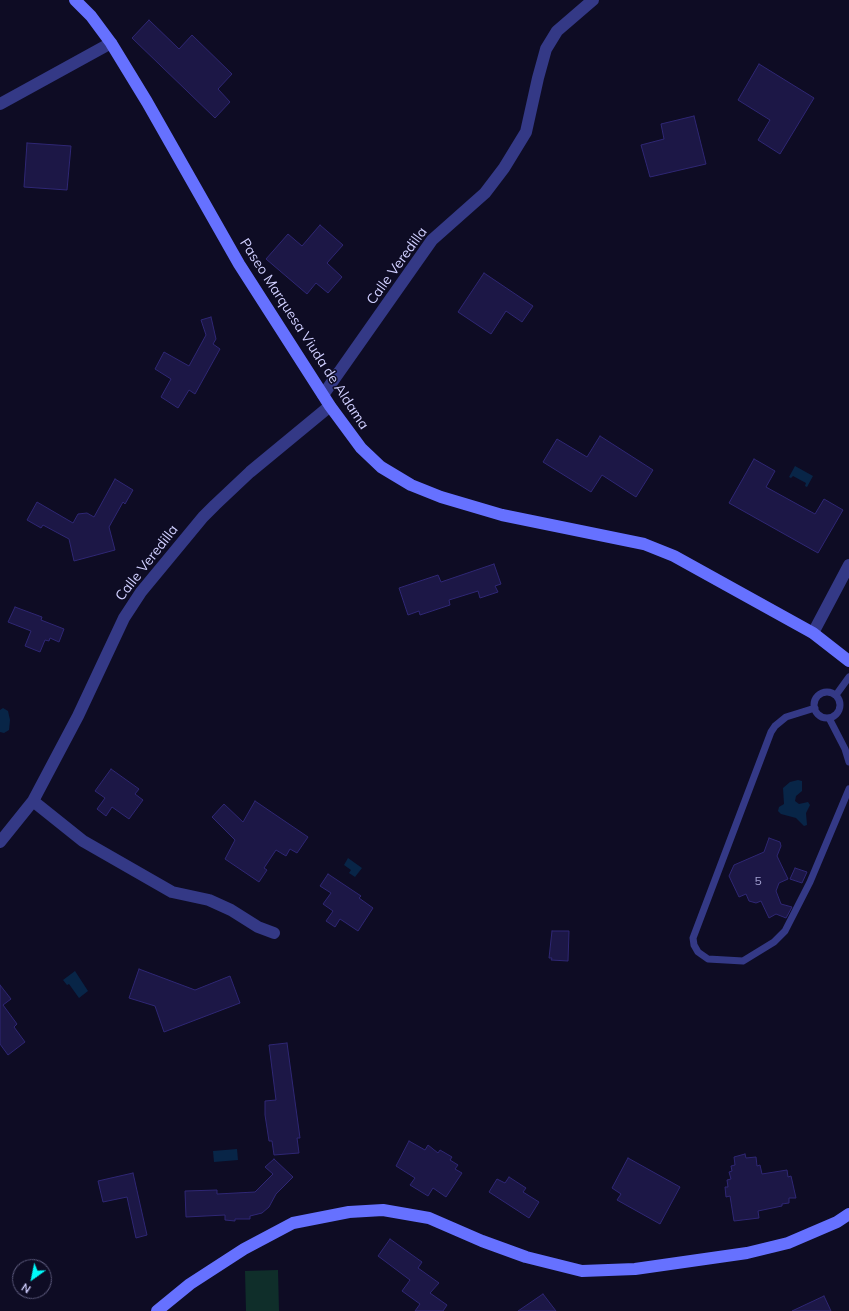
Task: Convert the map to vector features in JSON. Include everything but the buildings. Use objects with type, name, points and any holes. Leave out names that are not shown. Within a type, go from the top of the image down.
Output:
[{"type":"street","name":"Paseo Marquesa Viuda de Aldama","points":[[75,0],[91,16],[110,43],[147,102],[239,264],[330,406],[361,448],[380,467],[411,485],[441,497],[502,515],[644,544],[674,556],[813,634],[849,661]]},
{"type":"street","name":"Calle Veredilla","points":[[323,395],[432,240],[485,193],[504,168],[526,132],[546,49],[557,31],[593,0]]},
{"type":"street","points":[[0,104],[110,43]]},
{"type":"street","name":"Calle Veredilla","points":[[0,842],[33,801],[78,716],[124,618],[141,592],[211,509],[250,472],[330,406]]},
{"type":"street","points":[[813,634],[849,565]]},
{"type":"street","points":[[33,801],[83,841],[172,892],[209,900],[231,910],[258,927],[274,933]]},
{"type":"street","points":[[157,1311],[190,1284],[244,1249],[293,1223],[349,1212],[383,1210],[429,1218],[482,1241],[526,1257],[582,1271],[635,1269],[747,1253],[788,1243],[837,1222],[849,1214]]},
{"type":"lane","points":[[836,695],[849,676]]},
{"type":"lane","points":[[826,692],[836,695],[839,699],[840,709],[834,717],[829,718],[820,716],[815,708],[817,698],[826,692]]},
{"type":"lane","points":[[815,708],[786,717],[775,726],[772,732],[693,938],[694,945],[698,952],[708,959],[743,961],[774,942],[785,931],[810,882],[849,789]]},
{"type":"lane","points":[[829,718],[845,749],[849,762]]},
{"type":"green space","points":[[278,1270],[279,1311],[246,1311],[245,1271]]},
{"type":"water","points":[[795,466],[813,476],[807,487],[805,486],[806,483],[793,476],[791,478],[789,477]]},
{"type":"water","points":[[3,708],[8,711],[10,720],[9,730],[4,733],[0,732],[0,710]]},
{"type":"water","points":[[798,780],[802,781],[802,791],[796,796],[795,801],[799,804],[808,802],[810,805],[806,813],[807,825],[804,826],[796,818],[781,814],[778,811],[779,807],[784,804],[783,788],[790,782]]},
{"type":"water","points":[[348,858],[362,868],[355,877],[349,873],[351,870],[344,865]]},
{"type":"water","points":[[75,971],[88,991],[79,998],[69,984],[67,985],[63,980]]},
{"type":"water","points":[[237,1149],[238,1160],[214,1162],[213,1151]]}]
